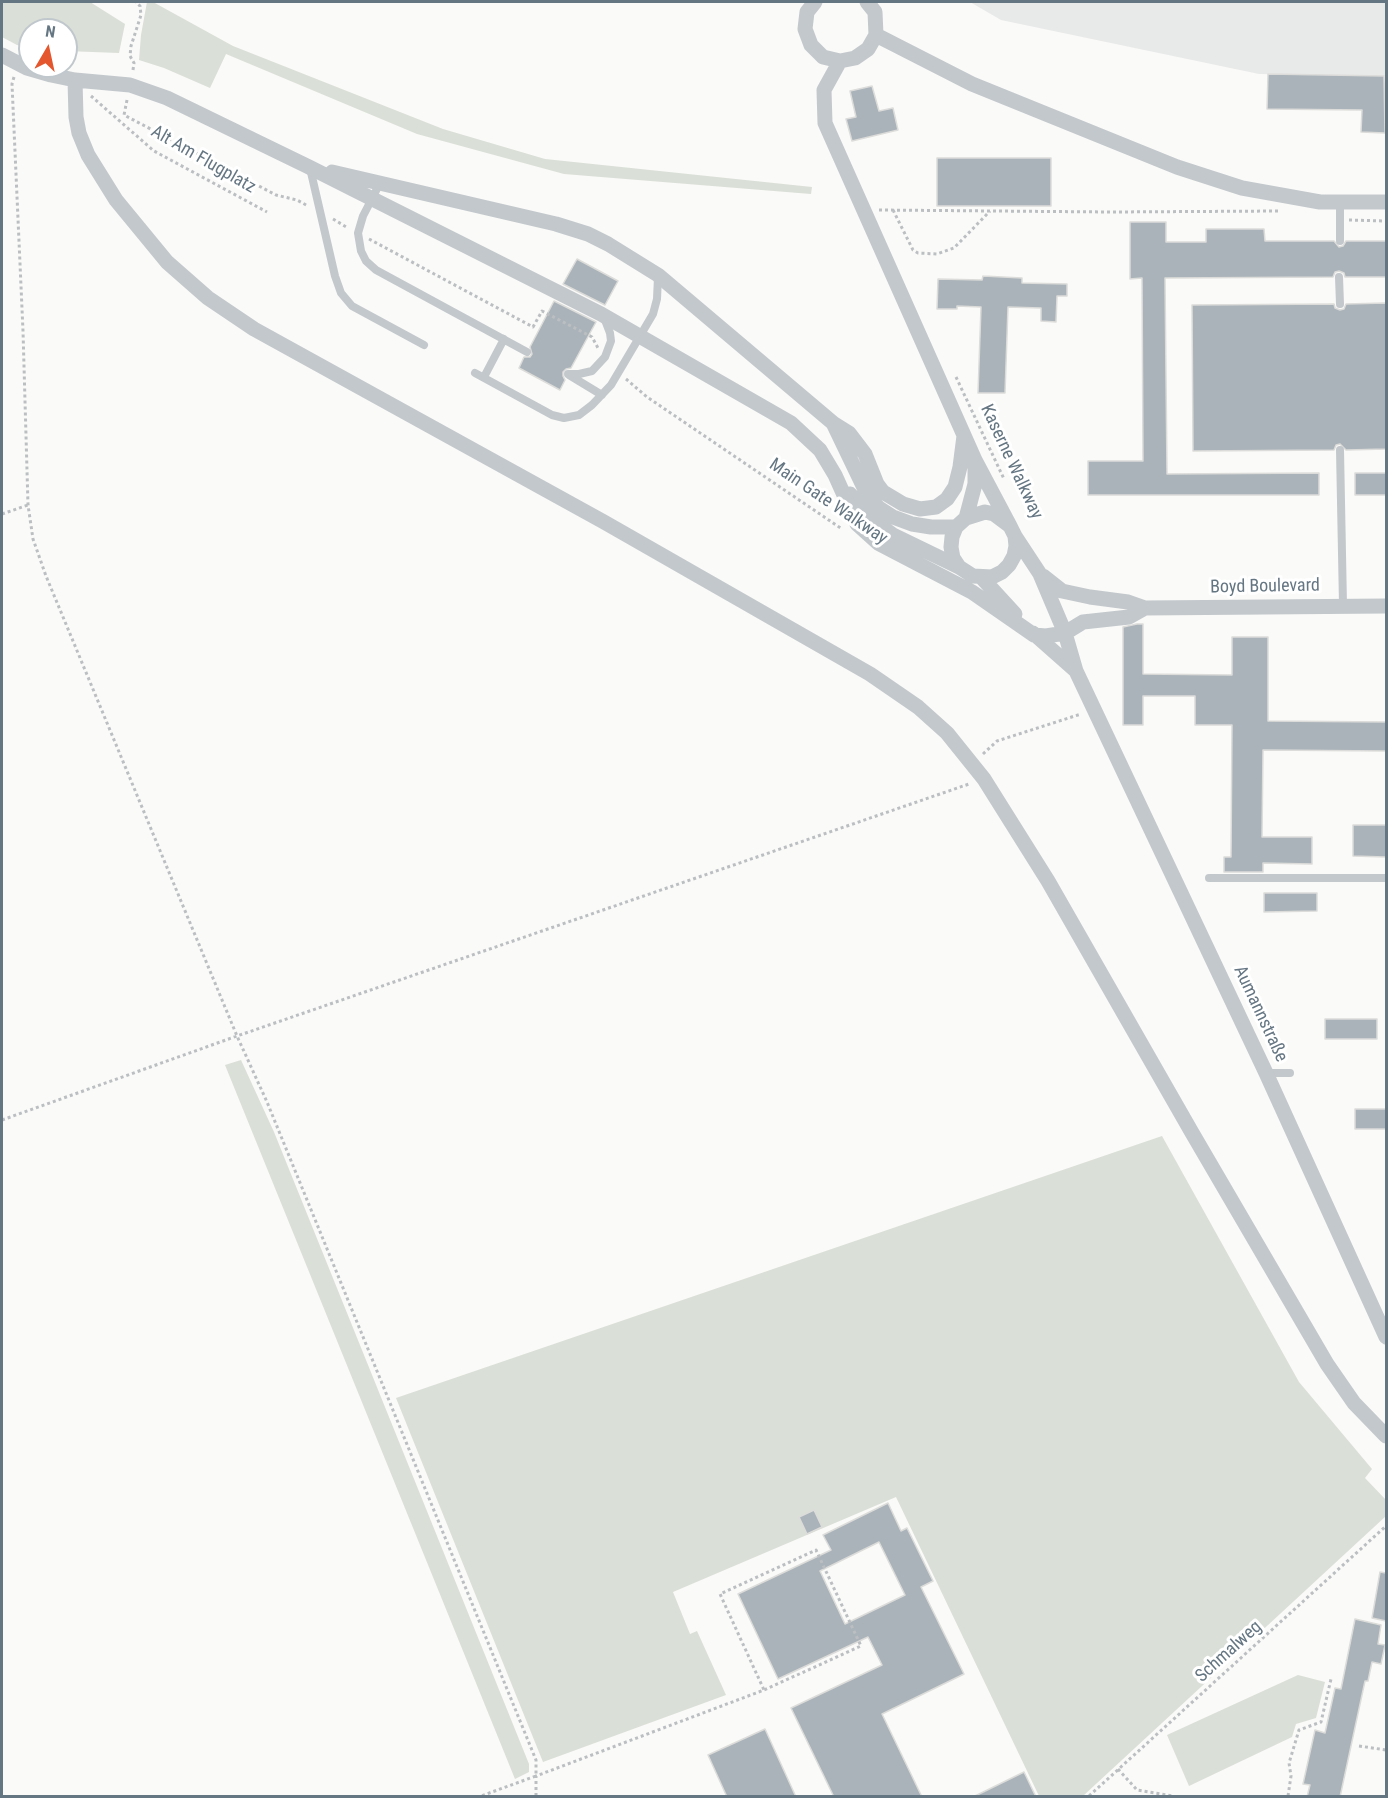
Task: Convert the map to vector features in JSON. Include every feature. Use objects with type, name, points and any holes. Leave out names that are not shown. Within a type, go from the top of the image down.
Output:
[{"type":"street","points":[[815,2],[807,12],[805,29],[811,45],[823,57],[840,61],[862,54],[868,49],[876,35],[875,12],[867,2]]},
{"type":"street","points":[[876,35],[972,84],[1177,167],[1242,188],[1320,202],[1386,202]]},
{"type":"street","points":[[2,55],[18,63]]},
{"type":"street","points":[[840,61],[824,90],[825,123],[975,460],[1012,531],[1041,574]]},
{"type":"street","points":[[68,78],[130,85],[189,107],[601,314],[791,423],[820,450],[857,524],[878,543],[972,592],[1034,635],[1076,671]]},
{"type":"street","points":[[75,80],[77,125],[88,155],[116,200],[167,262],[208,298],[254,329],[604,522],[870,674],[918,707],[947,733],[984,779],[1048,881],[1327,1364],[1354,1403],[1386,1436]]},
{"type":"street","points":[[309,167],[546,221],[588,234],[608,244],[658,275],[833,423],[849,433],[865,454],[877,484],[883,492],[903,504],[920,509],[936,507],[947,499],[955,488],[964,436]]},
{"type":"street","points":[[833,423],[869,498],[879,508],[893,517],[912,524],[931,527],[961,522],[984,512],[994,514],[1012,531],[1016,546],[1014,556],[1009,566],[992,577],[973,576],[893,534],[870,518],[835,476]]},
{"type":"street","points":[[959,567],[953,558],[952,537],[961,522],[975,484],[975,460]]},
{"type":"street","name":"Boyd Boulevard","points":[[1041,574],[1062,591],[1128,602],[1145,608],[1386,606]]},
{"type":"street","name":"Aumannstraße","points":[[1041,574],[1065,633],[1076,671],[1266,1072],[1386,1336]]},
{"type":"street","points":[[982,578],[1034,635]]},
{"type":"street","name":"Boyd Boulevard","points":[[1034,635],[1065,633],[1083,622],[1129,617],[1145,608]]},
{"type":"lane","points":[[309,167],[334,276],[341,293],[352,306],[424,345]]},
{"type":"lane","points":[[380,183],[358,233],[361,251],[366,261],[376,270],[527,352]]},
{"type":"lane","points":[[1340,202],[1340,241]]},
{"type":"lane","points":[[475,373],[552,415],[564,418],[579,415],[611,385],[653,314],[657,299],[658,275]]},
{"type":"lane","points":[[1339,277],[1340,304]]},
{"type":"lane","points":[[601,314],[610,333],[609,349],[605,357],[592,371],[568,374],[602,395]]},
{"type":"lane","points":[[484,377],[504,339]]},
{"type":"lane","points":[[1340,450],[1343,605]]},
{"type":"lane","points":[[1209,878],[1386,878]]},
{"type":"lane","points":[[1266,1072],[1290,1073]]},
{"type":"path","points":[[136,2],[140,6],[141,15],[131,46],[130,56],[134,63],[124,116],[276,195],[297,200],[533,327],[542,310],[592,337],[605,357]]},
{"type":"path","points":[[18,63],[12,84],[28,505],[33,539],[46,576],[237,1036],[303,1188],[536,1760],[536,1797]]},
{"type":"path","name":"Alt Am Flugplatz","points":[[75,80],[114,118],[154,152],[267,213]]},
{"type":"path","points":[[883,220],[878,210],[1287,211]]},
{"type":"path","points":[[892,210],[913,250],[918,253],[938,254],[954,248],[990,211]]},
{"type":"path","points":[[1340,220],[1386,221]]},
{"type":"path","name":"Kaserne Walkway","points":[[953,371],[1007,486]]},
{"type":"path","name":"Main Gate Walkway","points":[[619,372],[647,397],[844,530]]},
{"type":"path","points":[[2,514],[28,505]]},
{"type":"path","points":[[982,755],[997,741],[1094,710]]},
{"type":"path","points":[[2,1120],[237,1036],[984,779]]},
{"type":"path","name":"Schmalweg","points":[[1089,1797],[1118,1768],[1386,1526]]},
{"type":"path","points":[[481,1797],[764,1690],[861,1646],[816,1550],[720,1594],[764,1690]]},
{"type":"path","points":[[1288,1797],[1291,1776],[1289,1763],[1299,1730],[1321,1722],[1331,1679]]},
{"type":"path","points":[[1359,1746],[1386,1750]]},
{"type":"path","points":[[1118,1768],[1137,1790],[1173,1797]]},
{"type":"shaded area","points":[[2,2],[90,2],[125,24],[119,53],[78,51],[78,18],[18,18],[18,45],[2,37]]},
{"type":"shaded area","points":[[147,2],[153,2],[233,46],[443,129],[545,159],[812,187],[811,194],[564,174],[417,134],[226,54],[210,88],[139,60]]},
{"type":"shaded area","points":[[970,2],[1386,2],[1386,76],[1259,74],[1001,20]]},
{"type":"shaded area","points":[[241,1060],[274,1132],[529,1764],[529,1772],[515,1779],[225,1065]]},
{"type":"shaded area","points":[[1162,1136],[1299,1382],[1372,1469],[1365,1478],[1386,1500],[1386,1516],[1083,1796],[1039,1796],[896,1497],[673,1592],[690,1634],[697,1631],[726,1695],[543,1762],[396,1398]]},
{"type":"shaded area","points":[[1298,1675],[1325,1682],[1316,1718],[1296,1724],[1292,1737],[1189,1786],[1167,1735]]},
{"type":"building","points":[[1268,74],[1384,76],[1385,133],[1361,132],[1362,110],[1267,109]]},
{"type":"building","points":[[872,86],[879,111],[893,108],[898,130],[852,141],[846,119],[856,117],[850,91]]},
{"type":"building","points":[[937,158],[1051,158],[1051,206],[937,206]]},
{"type":"building","points":[[1130,222],[1166,222],[1166,242],[1206,242],[1206,229],[1264,229],[1265,241],[1334,241],[1339,247],[1343,246],[1346,241],[1386,241],[1386,277],[1345,277],[1344,273],[1339,271],[1335,272],[1333,277],[1165,278],[1167,474],[1319,473],[1319,495],[1088,495],[1088,461],[1143,461],[1142,278],[1130,279]]},
{"type":"building","points":[[577,259],[618,281],[605,305],[563,284]]},
{"type":"building","points":[[983,276],[1022,278],[1022,283],[1067,284],[1067,296],[1057,296],[1056,322],[1041,321],[1041,308],[1008,307],[1005,393],[978,393],[981,307],[957,306],[957,309],[937,309],[938,279],[982,280]]},
{"type":"building","points":[[554,301],[596,322],[571,368],[563,372],[565,380],[560,390],[519,368],[524,357],[530,357],[532,354],[530,347]]},
{"type":"building","points":[[1386,303],[1386,449],[1346,450],[1340,444],[1336,445],[1334,450],[1193,451],[1192,305],[1334,304],[1335,308],[1340,310],[1344,309],[1346,304]]},
{"type":"building","points":[[1355,473],[1386,473],[1386,495],[1355,495]]},
{"type":"building","points":[[1143,624],[1143,674],[1232,675],[1232,637],[1268,637],[1268,721],[1386,722],[1386,751],[1263,750],[1262,837],[1312,837],[1312,864],[1263,863],[1263,872],[1224,872],[1224,857],[1231,857],[1232,725],[1195,725],[1195,696],[1143,696],[1143,725],[1123,725],[1123,627]]},
{"type":"building","points":[[1353,825],[1386,825],[1386,857],[1353,856]]},
{"type":"building","points":[[1264,893],[1317,893],[1317,911],[1264,912]]},
{"type":"building","points":[[1325,1019],[1377,1019],[1377,1039],[1325,1039]]},
{"type":"building","points":[[1355,1109],[1386,1109],[1386,1129],[1355,1129]]},
{"type":"building","points":[[888,1503],[901,1531],[907,1528],[933,1581],[921,1587],[964,1674],[882,1714],[922,1797],[834,1797],[791,1708],[882,1665],[868,1637],[778,1679],[738,1594],[831,1550],[823,1535]],"holes":[[[879,1542],[905,1595],[845,1624],[820,1571]]]},
{"type":"building","points":[[814,1510],[822,1527],[807,1534],[799,1517]]},
{"type":"building","points":[[1380,1572],[1386,1573],[1386,1621],[1372,1618]]},
{"type":"building","points":[[1355,1619],[1381,1625],[1378,1644],[1385,1645],[1381,1664],[1372,1662],[1368,1681],[1365,1681],[1340,1797],[1307,1797],[1310,1785],[1303,1784],[1315,1730],[1325,1733],[1335,1688],[1341,1689]]},
{"type":"building","points":[[765,1729],[796,1797],[727,1797],[708,1755]]},
{"type":"building","points":[[1024,1772],[1036,1797],[973,1797]]}]
